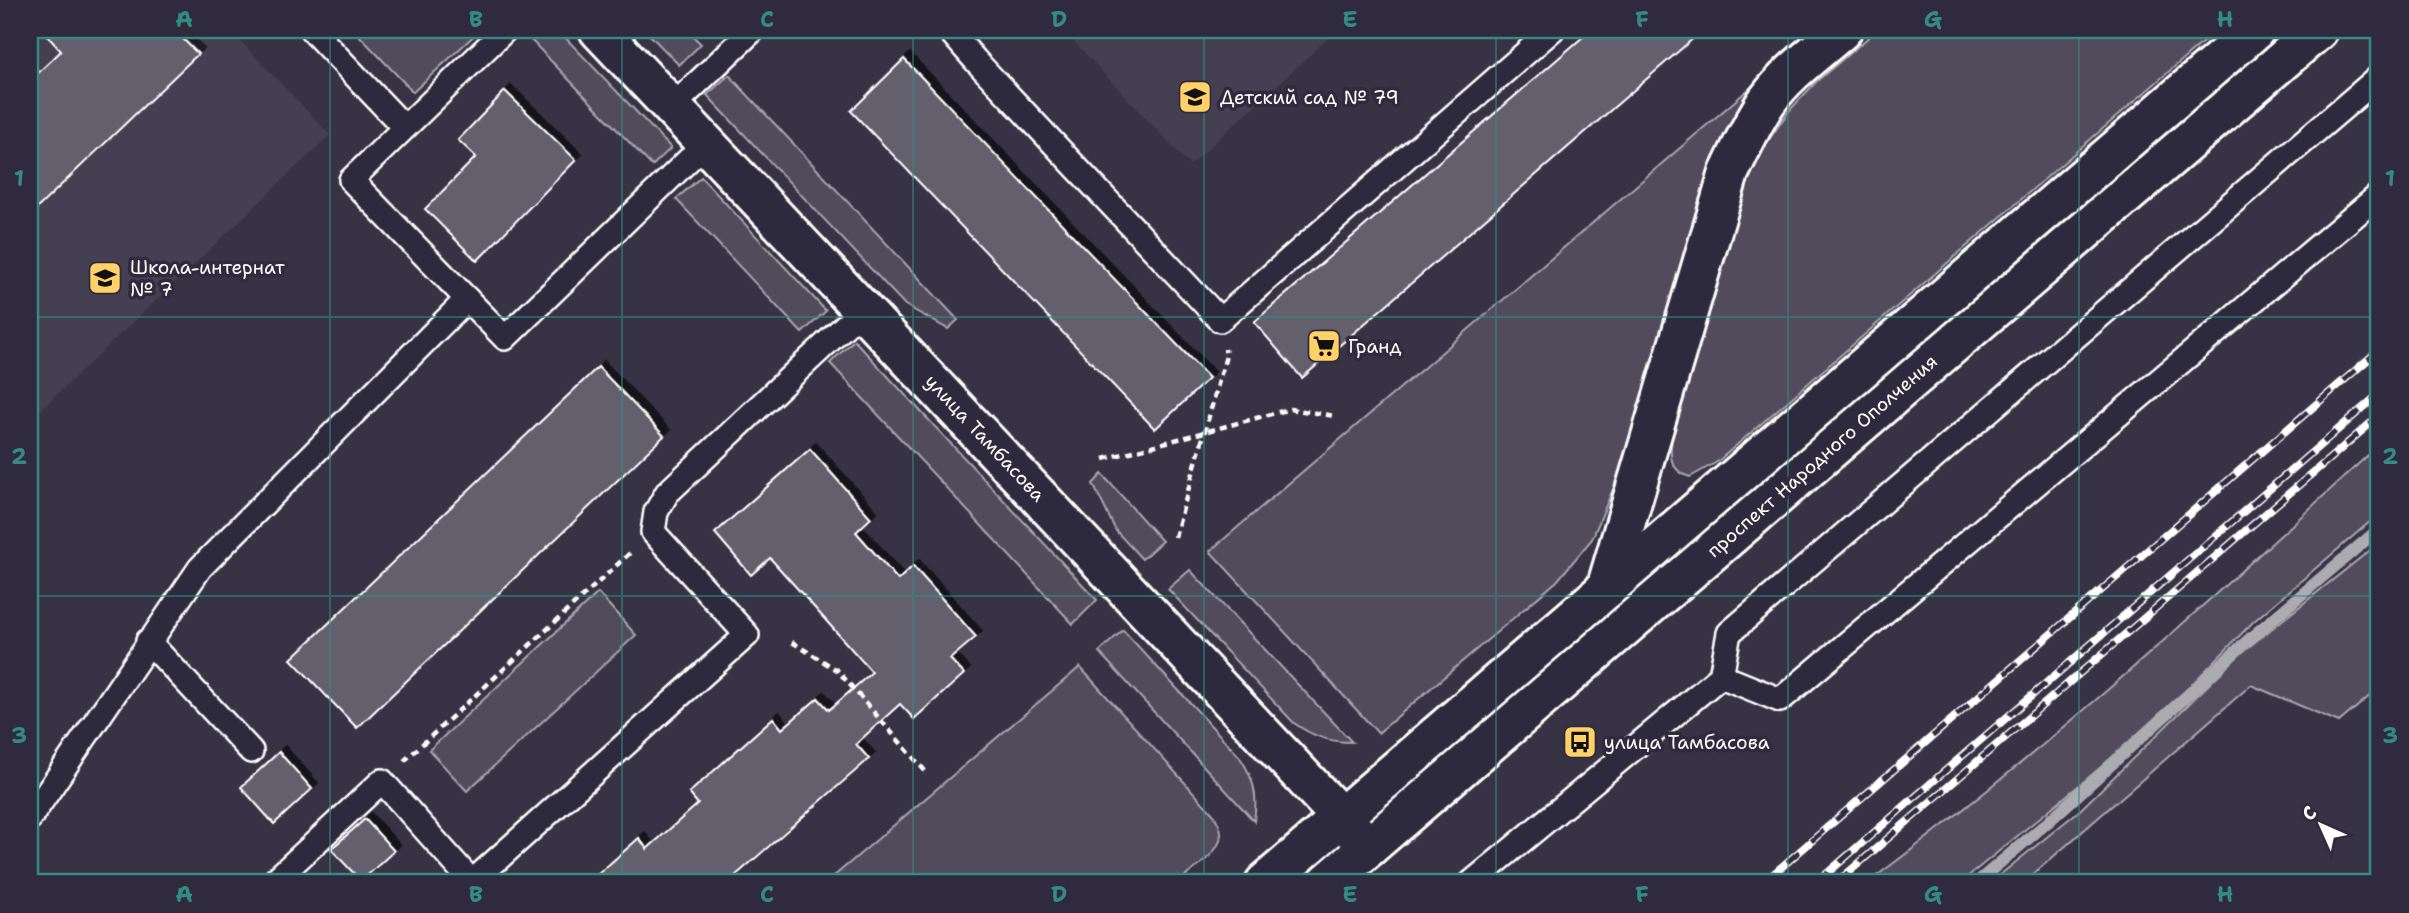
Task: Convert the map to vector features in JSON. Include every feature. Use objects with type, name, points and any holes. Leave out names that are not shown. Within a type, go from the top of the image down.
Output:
[{"type":"street","name":"улица Тамбасова","points":[[599,30],[1369,847]]},
{"type":"street","points":[[1606,589],[1729,173],[1749,130],[1769,99],[1795,71],[1842,30]]},
{"type":"street","name":"проспект Народного Ополчения","points":[[1265,883],[2255,30]]},
{"type":"street","name":"проспект Народного Ополчения","points":[[1332,882],[1369,847],[2318,30]]},
{"type":"lane","points":[[312,30],[404,127]]},
{"type":"lane","points":[[505,30],[351,180],[505,338],[706,143]]},
{"type":"lane","points":[[672,107],[752,30]]},
{"type":"lane","points":[[949,30],[1220,320],[1552,30]]},
{"type":"lane","points":[[1471,883],[1721,676],[1729,634],[2379,78]]},
{"type":"lane","points":[[1721,676],[1780,700],[2379,195]]},
{"type":"lane","points":[[30,818],[200,568],[467,299]]},
{"type":"lane","points":[[272,883],[382,781],[472,881],[747,635],[653,531],[656,512],[667,493],[863,309]]},
{"type":"lane","points":[[148,641],[251,751]]},
{"type":"path","points":[[1175,537],[1226,356],[1220,320]]},
{"type":"path","points":[[1104,459],[1290,409],[1335,416]]},
{"type":"path","points":[[398,767],[653,531]]},
{"type":"path","points":[[792,642],[837,670],[926,772]]},
{"type":"shaded area","name":"Школа-интернат № 7","points":[[30,30],[230,30],[330,135],[30,420]]},
{"type":"shaded area","points":[[354,30],[480,30],[413,92]]},
{"type":"shaded area","points":[[538,30],[558,30],[671,148],[652,166],[529,38]]},
{"type":"shaded area","points":[[645,30],[687,30],[701,44],[679,65]]},
{"type":"shaded area","name":"Детский сад № 79","points":[[1063,30],[1337,30],[1190,165]]},
{"type":"shaded area","points":[[1877,30],[2217,30],[1717,462],[1690,477],[1676,469],[1671,457],[1674,427],[1748,181],[1768,141],[1789,111],[1817,81]]},
{"type":"shaded area","points":[[729,75],[958,320],[948,329],[905,305],[707,95]]},
{"type":"shaded area","points":[[1757,82],[1723,145],[1615,484],[1592,539],[1557,581],[1378,733],[1210,551]]},
{"type":"shaded area","points":[[701,177],[826,311],[802,333],[676,199]]},
{"type":"shaded area","points":[[854,340],[1097,600],[1073,624],[830,363]]},
{"type":"shaded area","points":[[2379,445],[2379,514],[2254,621],[2150,727],[1960,883],[1867,883],[2065,726]]},
{"type":"shaded area","points":[[1102,474],[1162,541],[1142,559],[1116,531],[1093,484]]},
{"type":"shaded area","points":[[2379,543],[2379,688],[2339,722],[2251,685],[2023,883],[1990,883],[2080,810],[2240,654]]},
{"type":"shaded area","points":[[1190,570],[1352,742],[1321,737],[1294,723],[1168,589]]},
{"type":"shaded area","points":[[598,593],[636,635],[467,791],[429,750]]},
{"type":"shaded area","points":[[1123,630],[1239,756],[1254,787],[1254,821],[1099,652]]},
{"type":"shaded area","points":[[1080,667],[1215,816],[1221,831],[1220,840],[1204,861],[1176,883],[826,883]]},
{"type":"building","points":[[42,30],[174,30],[198,54],[30,215],[30,81],[61,51]]},
{"type":"building","points":[[1591,30],[1703,30],[1302,378],[1254,322]]},
{"type":"building","points":[[904,59],[1209,378],[1155,429],[851,111]]},
{"type":"building","points":[[505,91],[576,160],[477,261],[425,209],[476,157],[458,140]]},
{"type":"building","points":[[598,367],[664,436],[357,728],[291,659]]},
{"type":"building","points":[[810,449],[871,518],[856,532],[898,580],[913,566],[976,637],[950,659],[964,674],[914,719],[900,704],[856,744],[869,759],[727,883],[588,883],[639,838],[647,849],[698,804],[689,793],[773,718],[782,729],[818,698],[829,710],[872,672],[770,558],[751,575],[715,533]]},
{"type":"building","points":[[279,752],[312,789],[274,824],[241,787]]},
{"type":"building","points":[[365,819],[394,851],[361,881],[331,849]]},
{"type":"waterway","points":[[1976,883],[2048,822],[2255,634],[2379,529]]},
{"type":"railway","points":[[1763,883],[2379,350]]},
{"type":"railway","points":[[1816,883],[2379,394]]},
{"type":"railway","points":[[1836,883],[2379,416]]},
{"type":"place","name":"Детский сад № 79","points":[[1195,97]]},
{"type":"place","name":"Школа-интернат № 7","points":[[105,278]]},
{"type":"place","name":"Гранд","points":[[1324,346]]},
{"type":"place","name":"улица Тамбасова","points":[[1580,742]]}]
